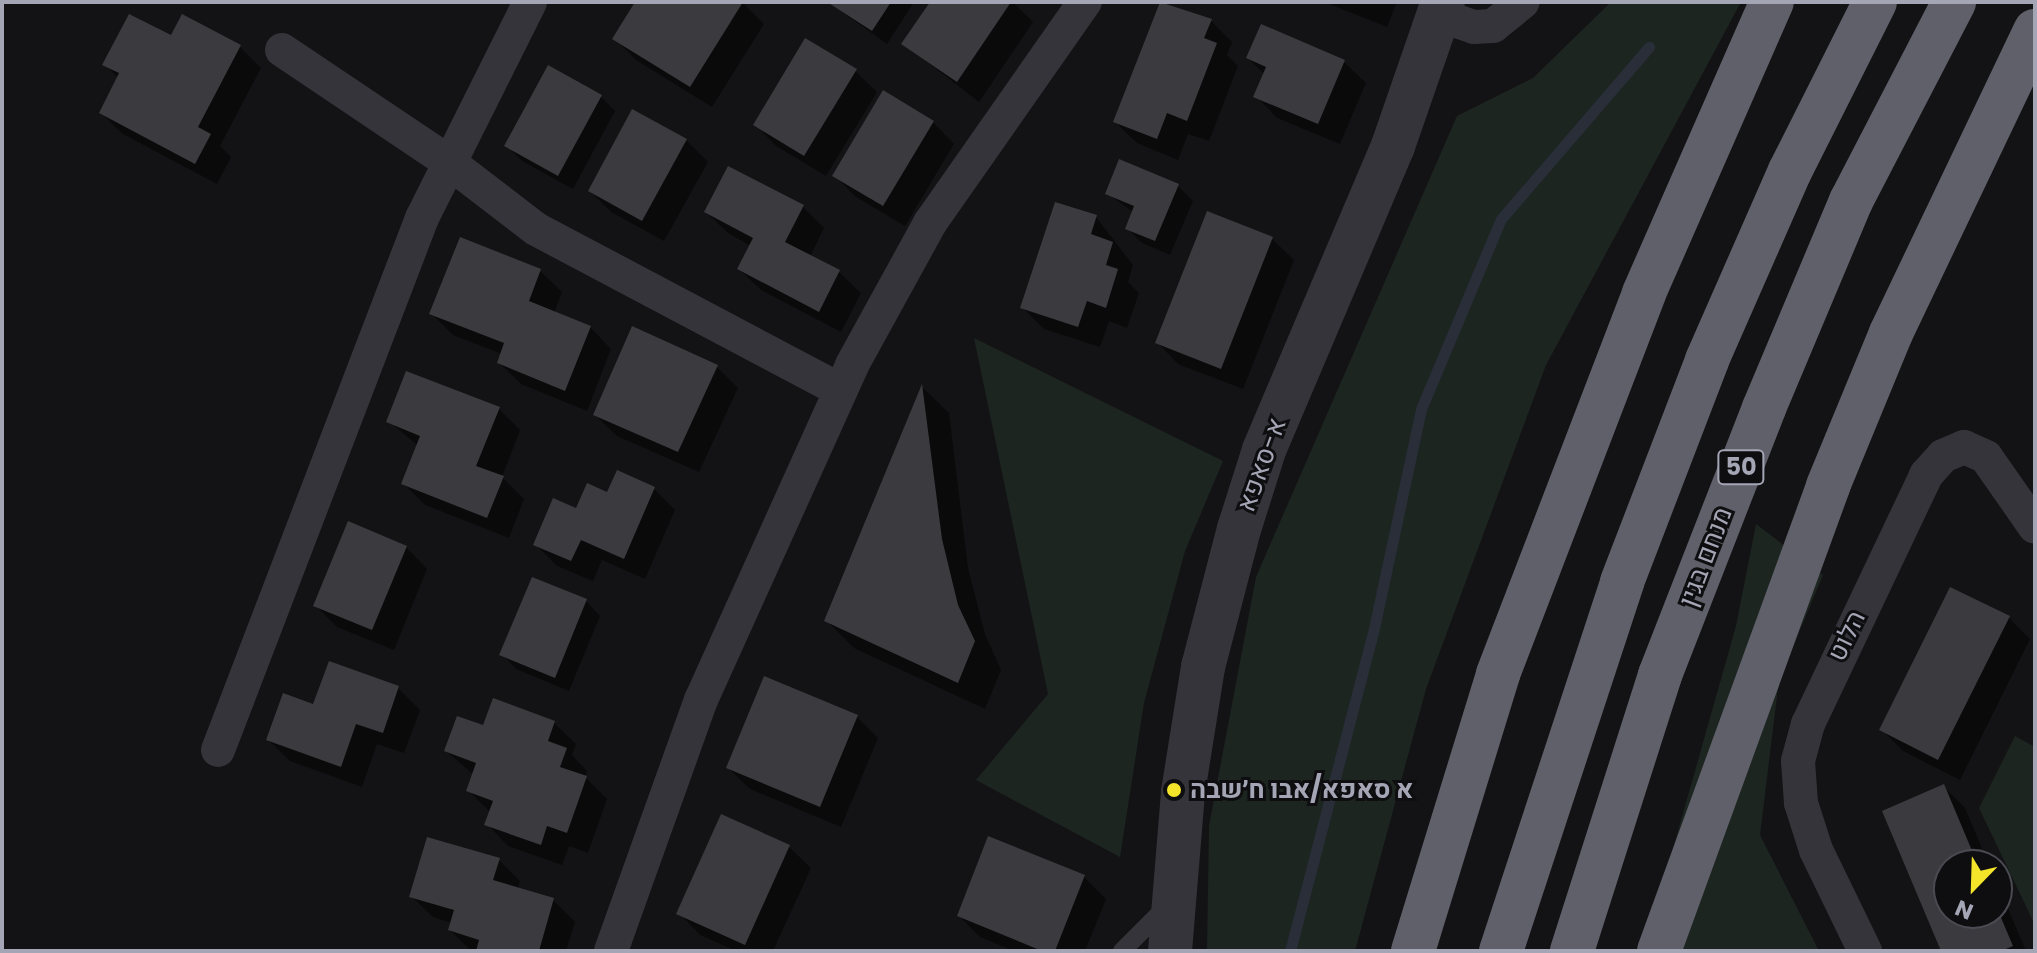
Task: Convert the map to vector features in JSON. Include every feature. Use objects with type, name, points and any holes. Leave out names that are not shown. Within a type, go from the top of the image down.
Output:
[{"type":"highway","points":[[1413,951],[1498,674],[1644,293],[1772,2]]},
{"type":"highway","points":[[1501,951],[1622,582],[1707,360],[1790,171],[1875,2]]},
{"type":"highway","name":"מנחם בגין","points":[[1572,951],[1660,675],[1764,408],[1851,201],[1954,2]]},
{"type":"highway","points":[[1659,951],[1845,444],[1891,333],[2035,31]]},
{"type":"street","points":[[218,750],[422,218],[530,2]]},
{"type":"street","points":[[611,951],[701,700],[840,390],[892,286],[930,223],[1085,2]]},
{"type":"street","points":[[1441,8],[1474,27],[1493,26],[1523,2]]},
{"type":"street","name":"א-סאפא","points":[[1170,951],[1173,900],[1203,667],[1239,529],[1264,450],[1393,146],[1441,8]]},
{"type":"street","points":[[282,50],[450,163],[536,229],[840,390]]},
{"type":"street","name":"הלוט","points":[[1865,951],[1816,850],[1801,803],[1798,761],[1808,724],[1926,475],[1943,456],[1964,447],[1986,457],[2035,527]]},
{"type":"lane","points":[[1122,951],[1173,900]]},
{"type":"shaded area","points":[[1611,2],[1741,2],[1546,365],[1426,689],[1355,951],[1207,951],[1209,826],[1256,577],[1457,116],[1533,78]]},
{"type":"shaded area","points":[[974,338],[1223,461],[1185,551],[1144,703],[1120,857],[976,780],[1048,694]]},
{"type":"shaded area","points":[[1756,524],[1823,575],[1779,680],[1760,835],[1819,951],[1644,951],[1736,626]]},
{"type":"shaded area","points":[[2015,736],[2035,747],[2035,925],[2013,879],[2013,849],[1999,849],[1979,808]]},
{"type":"building","points":[[635,2],[743,2],[690,87],[612,39]]},
{"type":"building","points":[[827,2],[891,2],[872,31]]},
{"type":"building","points":[[930,2],[1011,2],[957,82],[901,44]]},
{"type":"building","points":[[1160,2],[1212,19],[1204,38],[1217,43],[1187,121],[1167,113],[1157,139],[1113,122]]},
{"type":"building","points":[[129,14],[171,35],[182,14],[241,45],[198,127],[211,134],[195,164],[99,113],[119,73],[102,65]]},
{"type":"building","points":[[1261,24],[1345,60],[1318,124],[1253,97],[1266,67],[1246,58]]},
{"type":"building","points":[[805,38],[857,69],[804,156],[753,125]]},
{"type":"building","points":[[548,65],[602,95],[558,176],[504,146]]},
{"type":"building","points":[[883,90],[934,121],[883,206],[832,176]]},
{"type":"building","points":[[632,109],[687,139],[642,221],[588,191]]},
{"type":"building","points":[[1119,159],[1179,184],[1155,241],[1125,229],[1134,206],[1105,194]]},
{"type":"building","points":[[728,166],[804,205],[785,242],[840,270],[819,312],[737,269],[753,238],[704,212]]},
{"type":"building","points":[[1055,202],[1097,215],[1091,234],[1113,242],[1106,265],[1118,269],[1106,308],[1087,301],[1078,327],[1020,308]]},
{"type":"building","points":[[1207,211],[1273,237],[1221,369],[1155,343]]},
{"type":"building","points":[[460,237],[541,269],[529,301],[591,326],[565,391],[497,363],[504,343],[429,314]]},
{"type":"building","points":[[632,326],[718,365],[678,452],[593,415]]},
{"type":"building","points":[[406,371],[500,407],[476,466],[504,476],[487,518],[401,484],[420,436],[386,422]]},
{"type":"building","points":[[922,384],[942,539],[958,605],[975,641],[958,683],[824,621]]},
{"type":"building","points":[[617,470],[655,487],[624,559],[581,540],[571,561],[533,545],[553,498],[576,508],[587,483],[607,492]]},
{"type":"building","points":[[348,521],[407,546],[372,630],[313,606]]},
{"type":"building","points":[[532,577],[587,599],[555,678],[499,655]]},
{"type":"building","points":[[1950,587],[2010,616],[1938,760],[1879,730]]},
{"type":"building","points":[[329,661],[399,686],[383,733],[356,724],[341,767],[266,740],[283,693],[313,704]]},
{"type":"building","points":[[764,676],[858,715],[820,807],[726,768]]},
{"type":"building","points":[[493,698],[555,721],[548,741],[567,748],[560,767],[587,776],[567,833],[547,826],[541,845],[484,825],[493,801],[466,791],[476,763],[444,751],[457,716],[483,725]]},
{"type":"building","points":[[1944,784],[1971,849],[1933,849],[1933,929],[2006,929],[2013,946],[2001,951],[1941,951],[1882,811]]},
{"type":"building","points":[[721,814],[790,845],[745,945],[676,914]]},
{"type":"building","points":[[988,836],[1085,875],[1055,951],[1042,951],[957,916]]},
{"type":"building","points":[[427,837],[500,858],[493,880],[554,898],[539,951],[476,951],[479,940],[448,930],[454,910],[409,897]]},
{"type":"waterway","points":[[1290,951],[1373,633],[1421,409],[1501,219],[1649,47]]},
{"type":"place","name":"א סאפא/אבו ח׳שבה","points":[[1174,790]]}]
